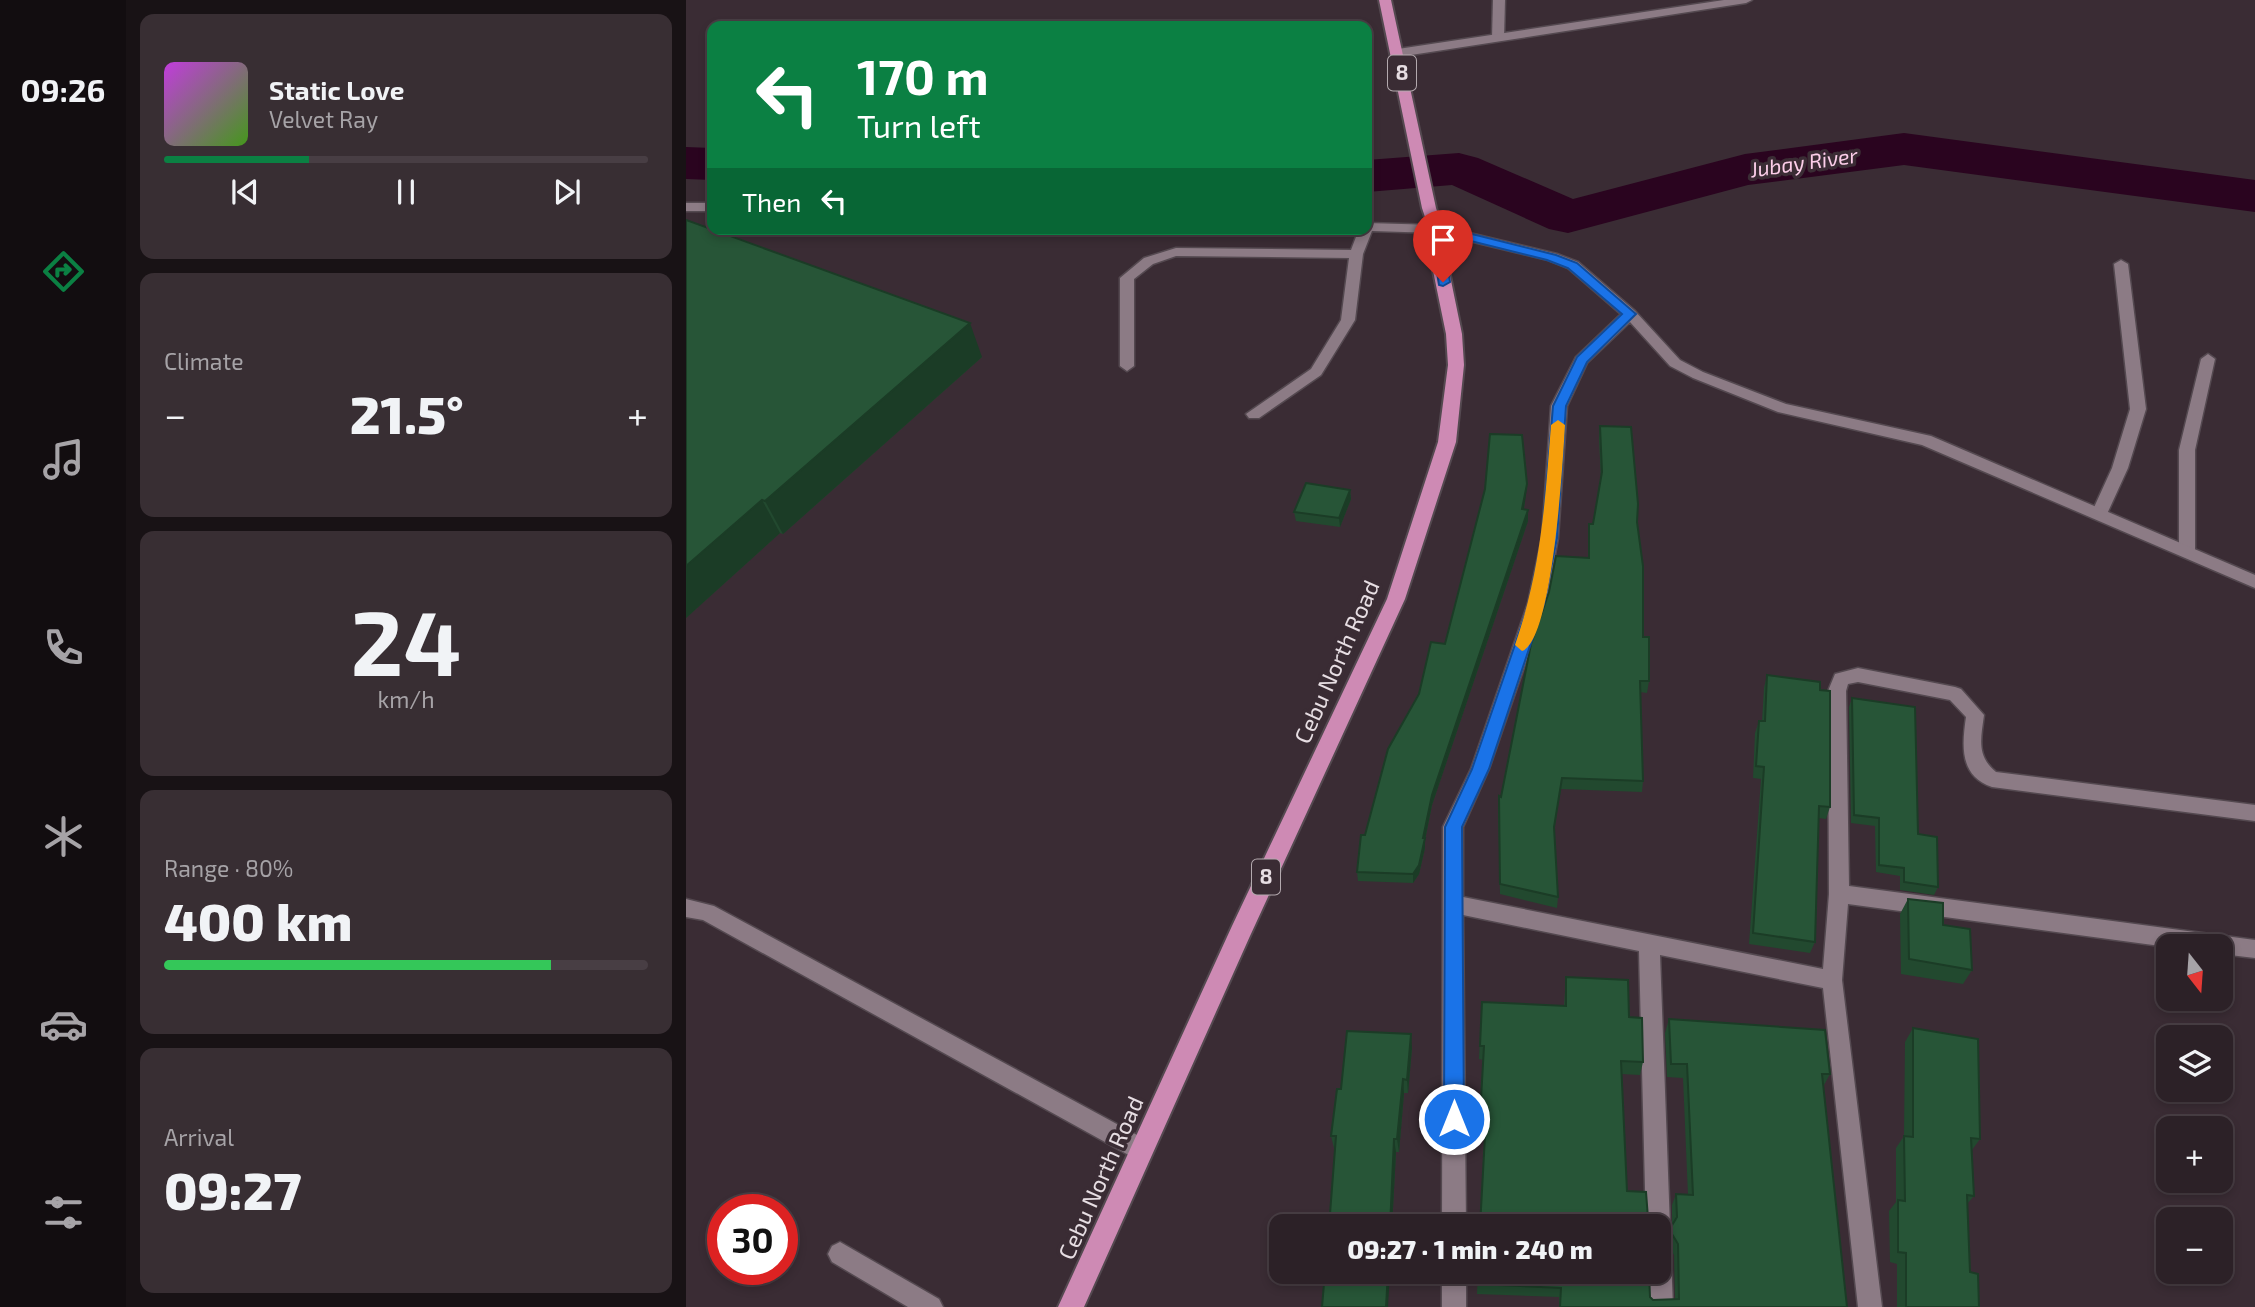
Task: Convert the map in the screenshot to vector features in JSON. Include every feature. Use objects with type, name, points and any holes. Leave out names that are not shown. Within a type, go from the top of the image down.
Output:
[{"type":"highway","name":"Cebu North Road","points":[[1071,1307],[1240,933],[1396,599],[1447,442],[1456,365],[1455,344],[1438,256],[1436,229],[1429,208],[1385,0]]},
{"type":"street","points":[[1498,38],[1499,0]]},
{"type":"street","points":[[1398,53],[1746,0]]},
{"type":"street","points":[[686,207],[707,207]]},
{"type":"street","points":[[1372,228],[1436,229],[1552,257],[1573,265],[1630,314],[1675,363],[1698,375],[1783,408],[1926,440],[2255,582]]},
{"type":"street","points":[[1254,414],[1316,372],[1349,320],[1356,254],[1363,235]]},
{"type":"street","points":[[1127,366],[1127,278],[1147,260],[1176,253],[1356,254]]},
{"type":"street","points":[[2099,514],[2120,468],[2138,409],[2121,264]]},
{"type":"street","points":[[1454,1214],[1453,827],[1480,769],[1537,604],[1550,538],[1559,406],[1581,360],[1630,314]]},
{"type":"street","points":[[2187,552],[2187,450],[2208,359]]},
{"type":"street","points":[[1870,1307],[1832,980],[1839,894],[1837,691],[1841,679],[1858,675],[1955,694],[1975,715],[1970,757],[1978,770],[1992,779],[2255,813]]},
{"type":"street","points":[[1839,894],[2255,949]]},
{"type":"street","points":[[1454,904],[1832,980]]},
{"type":"street","points":[[686,908],[707,912],[1142,1150]]},
{"type":"street","points":[[1649,942],[1658,1214]]},
{"type":"street","points":[[840,1254],[931,1307]]},
{"type":"street","points":[[1454,1284],[1454,1307]]},
{"type":"street","points":[[1660,1284],[1661,1307]]},
{"type":"building","points":[[686,220],[707,228],[707,235],[727,235],[970,323],[765,501],[762,500],[686,566]]},
{"type":"building","points":[[1600,426],[1631,427],[1638,504],[1637,522],[1643,566],[1643,637],[1649,637],[1649,681],[1640,681],[1643,781],[1562,778],[1554,827],[1558,897],[1500,884],[1499,796],[1501,797],[1531,644],[1549,592],[1556,556],[1589,558],[1589,524],[1593,524],[1602,472]]},
{"type":"building","points":[[1490,434],[1522,435],[1527,484],[1522,509],[1528,510],[1432,795],[1419,865],[1413,874],[1357,872],[1361,835],[1365,835],[1388,749],[1419,694],[1431,642],[1445,644],[1485,489]]},
{"type":"building","points":[[1306,483],[1350,490],[1339,518],[1294,512]]},
{"type":"building","points":[[1767,675],[1820,682],[1820,690],[1830,691],[1830,807],[1819,806],[1815,942],[1753,933],[1764,767],[1756,766],[1759,721],[1765,721]]},
{"type":"building","points":[[1852,698],[1915,707],[1918,834],[1937,837],[1938,887],[1904,882],[1904,868],[1879,865],[1879,818],[1854,815]]},
{"type":"building","points":[[1908,899],[1943,903],[1943,925],[1970,929],[1972,970],[1909,959]]},
{"type":"building","points":[[1566,977],[1628,980],[1629,1017],[1642,1018],[1643,1062],[1621,1061],[1627,1191],[1646,1192],[1648,1214],[1481,1214],[1486,1117],[1480,1117],[1484,1046],[1480,1046],[1482,1002],[1566,1006]]},
{"type":"building","points":[[1669,1019],[1825,1030],[1830,1074],[1822,1074],[1847,1307],[1560,1307],[1561,1288],[1477,1284],[1649,1284],[1650,1297],[1653,1300],[1679,1299],[1678,1244],[1671,1234],[1671,1227],[1677,1217],[1676,1194],[1693,1195],[1687,1064],[1671,1064]]},
{"type":"building","points":[[1913,1028],[1978,1039],[1980,1139],[1971,1138],[1974,1196],[1967,1195],[1970,1272],[1978,1274],[1979,1307],[1906,1307],[1906,1253],[1898,1252],[1898,1200],[1905,1201],[1904,1136],[1913,1137]]},
{"type":"building","points":[[1347,1031],[1411,1034],[1407,1080],[1403,1079],[1397,1139],[1394,1139],[1391,1214],[1330,1214],[1336,1136],[1331,1136],[1337,1089],[1341,1089]]},
{"type":"building","points":[[1324,1284],[1387,1284],[1386,1307],[1322,1307]]},
{"type":"waterway","name":"Jubay River","points":[[1372,176],[1459,169],[1568,217],[1745,170],[1904,149],[2255,196]]},
{"type":"waterway","name":"Jubay River","points":[[686,163],[707,164]]},
{"type":"slow traffic","points":[[1522,645],[1537,604],[1550,538],[1558,425]]},
{"type":"route","points":[[1443,282],[1436,229],[1552,257],[1573,265],[1630,314],[1581,360],[1559,406],[1550,538],[1537,604],[1480,769],[1453,827],[1454,1119]]}]
